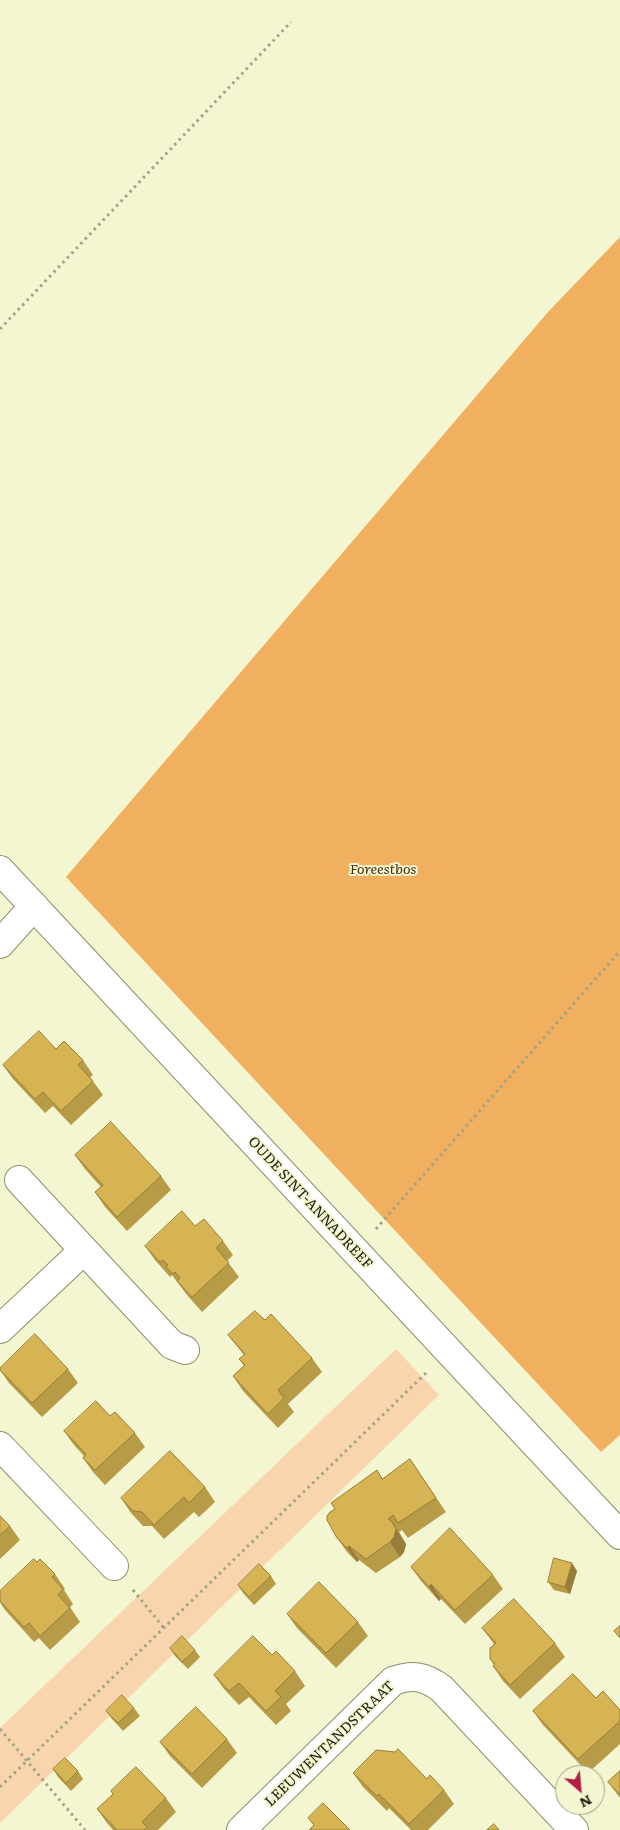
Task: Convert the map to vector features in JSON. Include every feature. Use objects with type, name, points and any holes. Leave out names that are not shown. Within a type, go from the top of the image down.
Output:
[{"type":"street","name":"OUDE SINT-ANNADREEF","points":[[0,870],[620,1535]]},
{"type":"street","points":[[0,944],[34,906]]},
{"type":"street","points":[[19,1180],[172,1345],[185,1350]]},
{"type":"street","points":[[0,1329],[84,1250]]},
{"type":"street","points":[[0,1446],[114,1566]]},
{"type":"street","name":"LEEUWENTANDSTRAAT","points":[[241,1830],[394,1681],[406,1676],[431,1681],[442,1689],[574,1830]]},
{"type":"path","points":[[0,329],[291,22]]},
{"type":"path","points":[[355,1252],[620,951]]},
{"type":"path","points":[[0,1787],[448,1350]]},
{"type":"path","points":[[114,1566],[164,1628]]},
{"type":"path","points":[[0,1729],[85,1830]]},
{"type":"shaded area","points":[[396,1349],[439,1395],[0,1823],[0,1728]]},
{"type":"green space","name":"Foreestbos","points":[[620,237],[620,1435],[601,1452],[66,877],[548,312]]},
{"type":"building","points":[[39,1031],[56,1049],[64,1041],[83,1060],[78,1065],[93,1081],[61,1111],[43,1092],[35,1099],[3,1065]]},
{"type":"building","points":[[111,1122],[161,1176],[117,1217],[95,1192],[103,1185],[75,1155]]},
{"type":"building","points":[[182,1211],[195,1226],[204,1219],[223,1241],[216,1248],[229,1263],[192,1297],[177,1281],[180,1278],[175,1272],[173,1274],[166,1267],[168,1265],[163,1260],[160,1262],[145,1246]]},
{"type":"building","points":[[255,1311],[265,1320],[271,1314],[312,1358],[278,1390],[284,1398],[268,1414],[233,1376],[245,1365],[239,1359],[245,1354],[228,1335]]},
{"type":"building","points":[[35,1334],[68,1369],[32,1403],[0,1368]]},
{"type":"building","points":[[96,1401],[110,1416],[115,1412],[135,1433],[95,1470],[83,1458],[86,1454],[64,1431]]},
{"type":"building","points":[[170,1451],[205,1487],[189,1503],[184,1497],[154,1525],[142,1512],[133,1511],[121,1498]]},
{"type":"building","points":[[410,1459],[436,1498],[398,1523],[393,1515],[388,1519],[396,1529],[394,1537],[366,1559],[349,1546],[347,1548],[337,1538],[327,1520],[327,1516],[335,1509],[331,1503],[377,1470],[382,1479]]},
{"type":"building","points":[[0,1516],[10,1526],[0,1535]]},
{"type":"building","points":[[450,1528],[493,1575],[455,1610],[431,1584],[429,1587],[411,1567]]},
{"type":"building","points":[[554,1558],[572,1563],[565,1587],[548,1582]]},
{"type":"building","points":[[34,1559],[37,1562],[40,1559],[55,1574],[52,1577],[63,1589],[58,1595],[70,1608],[40,1636],[29,1623],[24,1627],[0,1601],[0,1591]]},
{"type":"building","points":[[259,1564],[271,1576],[249,1597],[238,1585]]},
{"type":"building","points":[[319,1582],[358,1622],[326,1653],[287,1614]]},
{"type":"building","points":[[514,1599],[555,1643],[510,1685],[493,1666],[495,1664],[490,1659],[490,1648],[496,1643],[482,1628]]},
{"type":"building","points":[[620,1626],[620,1638],[614,1631]]},
{"type":"building","points":[[182,1636],[195,1650],[182,1662],[170,1648]]},
{"type":"building","points":[[253,1636],[272,1655],[276,1651],[295,1671],[275,1691],[281,1697],[266,1711],[239,1683],[229,1691],[214,1675]]},
{"type":"building","points":[[573,1674],[596,1698],[603,1691],[620,1710],[620,1721],[578,1759],[533,1711]]},
{"type":"building","points":[[122,1695],[134,1708],[118,1723],[106,1711]]},
{"type":"building","points":[[196,1707],[227,1739],[192,1774],[160,1742]]},
{"type":"building","points":[[398,1749],[427,1779],[430,1775],[444,1790],[409,1824],[379,1794],[377,1796],[353,1773],[376,1750],[395,1752]]},
{"type":"building","points":[[65,1758],[78,1771],[66,1783],[53,1769]]},
{"type":"building","points":[[136,1767],[166,1798],[142,1822],[147,1827],[144,1830],[117,1830],[97,1809],[113,1794],[111,1791]]},
{"type":"building","points":[[620,1771],[620,1795],[608,1782]]},
{"type":"building","points":[[323,1803],[350,1830],[309,1830],[314,1825],[308,1818]]},
{"type":"building","points":[[494,1824],[499,1830],[487,1830]]}]
